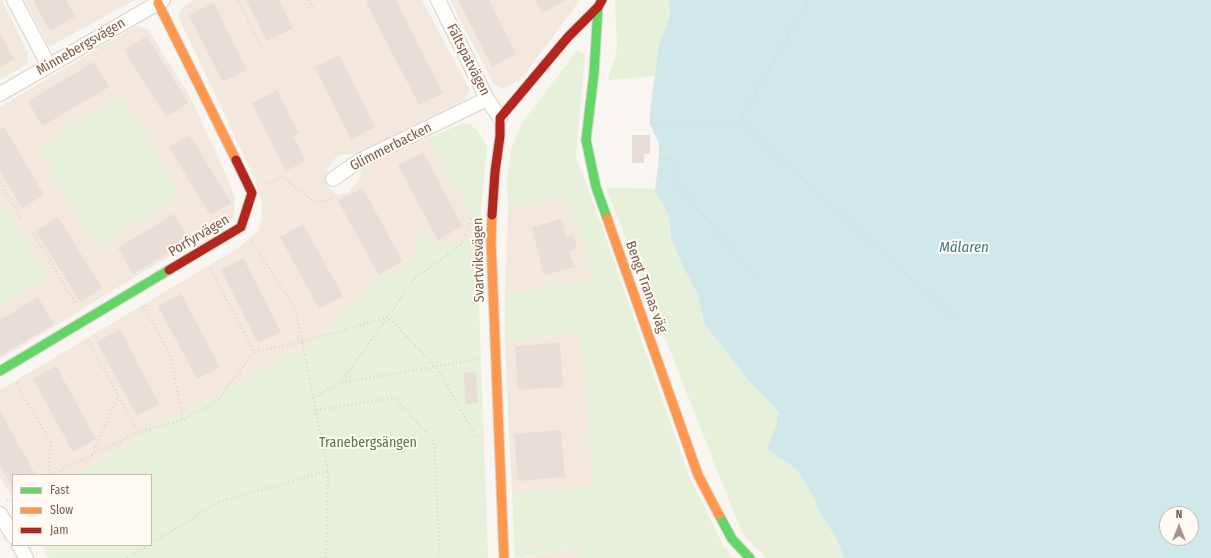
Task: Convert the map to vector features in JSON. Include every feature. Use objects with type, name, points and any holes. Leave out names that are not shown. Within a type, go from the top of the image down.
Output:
[{"type":"street","points":[[14,0],[49,66]]},
{"type":"street","name":"Fältspatvägen","points":[[438,0],[487,99],[500,118]]},
{"type":"street","points":[[160,2],[252,193]]},
{"type":"street","name":"Minnebergsvägen","points":[[0,94],[160,2]]},
{"type":"street","points":[[500,118],[568,37],[600,4]]},
{"type":"street","name":"Bengt Tranas väg","points":[[600,4],[586,140],[596,187],[698,475],[732,539],[750,558]]},
{"type":"street","name":"Glimmerbacken","points":[[333,179],[359,161],[487,99]]},
{"type":"street","name":"Svartviksvägen","points":[[500,118],[500,136],[495,172],[491,241],[504,558]]},
{"type":"street","name":"Porfyrvägen","points":[[4,369],[241,227],[252,193]]},
{"type":"street","points":[[0,514],[12,534]]},
{"type":"street","points":[[19,546],[26,558]]},
{"type":"path","points":[[238,0],[262,48]]},
{"type":"path","points":[[309,0],[314,10]]},
{"type":"path","points":[[739,122],[809,0]]},
{"type":"path","points":[[650,124],[739,122],[961,323]]},
{"type":"path","points":[[659,159],[674,159],[674,180],[758,280]]},
{"type":"path","points":[[252,193],[282,177],[315,202],[332,199],[333,179]]},
{"type":"path","points":[[0,182],[21,218]]},
{"type":"path","points":[[341,383],[414,279],[461,245],[474,212]]},
{"type":"path","points":[[241,227],[295,307],[328,471],[326,558]]},
{"type":"path","points":[[33,233],[82,322],[138,432]]},
{"type":"path","points":[[201,251],[254,352]]},
{"type":"path","points":[[136,290],[170,355],[183,420]]},
{"type":"path","points":[[54,474],[138,432],[183,420],[217,401],[254,352],[302,342],[388,317]]},
{"type":"path","points":[[388,317],[436,367],[475,435],[499,446]]},
{"type":"path","points":[[313,397],[341,383],[496,356]]},
{"type":"path","points":[[4,369],[51,443],[48,474]]},
{"type":"path","points":[[92,455],[118,395]]},
{"type":"path","points":[[316,410],[394,398],[434,441],[440,558]]},
{"type":"path","points":[[152,543],[219,502],[328,471]]},
{"type":"path","points":[[127,558],[147,546]]},
{"type":"shaded area","points":[[0,0],[2,0],[28,53],[27,64],[0,80]]},
{"type":"shaded area","points":[[24,0],[135,0],[49,47]]},
{"type":"shaded area","points":[[193,0],[422,0],[470,90],[465,100],[355,154],[338,155],[329,166],[326,178],[329,188],[338,195],[349,192],[358,181],[362,169],[430,137],[479,230],[477,250],[75,474],[12,474],[12,496],[0,477],[0,390],[238,248],[258,231],[262,218],[261,199],[253,175],[178,16],[183,7]]},
{"type":"shaded area","points":[[450,0],[580,0],[521,79],[504,89],[494,85]]},
{"type":"shaded area","points":[[136,26],[148,29],[189,95],[220,161],[235,198],[234,217],[0,359],[0,306],[48,276],[0,199],[0,107]]},
{"type":"shaded area","points":[[567,196],[594,278],[505,295],[508,208]]},
{"type":"shaded area","points":[[580,333],[594,486],[512,492],[505,341]]},
{"type":"shaded area","points":[[578,549],[581,558],[520,558]]},
{"type":"green space","points":[[616,0],[669,0],[670,16],[659,44],[655,76],[608,80],[617,49]]},
{"type":"green space","points":[[577,50],[585,54],[576,158],[588,187],[689,476],[724,547],[735,558],[581,558],[578,549],[515,558],[512,492],[594,486],[580,333],[505,341],[505,295],[593,278],[567,196],[508,208],[507,179],[511,149],[522,123]]},
{"type":"green space","points":[[122,97],[181,196],[96,246],[37,147]]},
{"type":"green space","points":[[462,124],[469,124],[476,129],[487,146],[479,230],[430,137]]},
{"type":"green space","points":[[606,188],[655,189],[669,216],[671,238],[682,265],[697,293],[705,325],[750,382],[779,412],[775,429],[766,449],[796,469],[811,492],[821,514],[836,538],[844,558],[766,558],[742,533]]},
{"type":"green space","points":[[0,199],[48,276],[0,306]]},
{"type":"green space","name":"Tranebergsängen","points":[[422,233],[440,247],[473,238],[474,252],[477,250],[488,558],[49,558],[43,546],[152,546],[152,474],[75,474],[321,337],[338,316],[375,282],[413,262]]},
{"type":"water","name":"Mälaren","points":[[669,0],[1211,0],[1211,558],[844,558],[836,538],[821,514],[811,492],[796,469],[766,449],[775,429],[779,412],[750,382],[705,325],[697,293],[682,265],[671,238],[669,216],[655,189],[659,159],[659,143],[650,124],[650,111],[659,44],[670,16]]},
{"type":"building","points":[[33,0],[66,0],[75,17],[50,31]]},
{"type":"building","points":[[246,0],[279,0],[293,28],[267,41]]},
{"type":"building","points":[[370,0],[396,0],[443,93],[419,105],[366,2]]},
{"type":"building","points":[[458,0],[489,0],[516,54],[492,67]]},
{"type":"building","points":[[535,0],[566,0],[542,13]]},
{"type":"building","points":[[214,3],[247,70],[223,82],[189,15]]},
{"type":"building","points":[[0,33],[14,59],[0,67]]},
{"type":"building","points":[[147,36],[188,103],[166,117],[124,50]]},
{"type":"building","points":[[339,55],[375,127],[351,140],[315,67]]},
{"type":"building","points":[[94,62],[109,87],[42,126],[28,101]]},
{"type":"building","points":[[277,90],[299,133],[293,136],[306,161],[286,171],[252,103]]},
{"type":"building","points":[[4,127],[44,195],[22,208],[0,170],[0,129]]},
{"type":"building","points":[[190,135],[231,203],[210,215],[169,147]]},
{"type":"building","points":[[632,135],[650,135],[650,154],[644,154],[644,163],[632,163]]},
{"type":"building","points":[[423,152],[462,226],[438,240],[398,165]]},
{"type":"building","points":[[363,188],[402,261],[379,275],[338,201]]},
{"type":"building","points":[[174,214],[189,240],[133,274],[118,248]]},
{"type":"building","points":[[58,217],[102,288],[80,302],[36,231]]},
{"type":"building","points":[[561,219],[566,237],[573,235],[577,248],[569,251],[574,267],[544,275],[532,227]]},
{"type":"building","points":[[303,224],[343,296],[319,309],[280,237]]},
{"type":"building","points":[[243,258],[281,332],[258,343],[221,270]]},
{"type":"building","points":[[181,294],[220,367],[197,379],[158,306]]},
{"type":"building","points":[[38,297],[54,324],[0,356],[0,320]]},
{"type":"building","points":[[120,329],[159,404],[137,416],[97,342]]},
{"type":"building","points":[[560,343],[563,387],[518,390],[515,346]]},
{"type":"building","points":[[56,366],[96,439],[73,452],[33,379]]},
{"type":"building","points":[[476,372],[478,403],[466,404],[463,373]]},
{"type":"building","points":[[0,411],[35,474],[12,474],[12,486],[0,465]]},
{"type":"building","points":[[561,430],[565,477],[518,481],[514,434]]},
{"type":"traffic: fast","points":[[598,7],[594,73],[586,140],[596,187],[607,218]]},
{"type":"traffic: fast","points":[[0,371],[169,270]]},
{"type":"traffic: fast","points":[[719,515],[732,539],[750,558]]},
{"type":"traffic: slow","points":[[158,3],[236,160]]},
{"type":"traffic: slow","points":[[492,215],[491,241],[504,558]]},
{"type":"traffic: slow","points":[[607,218],[698,475],[719,515]]},
{"type":"traffic: jam","points":[[492,215],[495,172],[500,136],[500,118],[568,37],[598,7],[602,0]]},
{"type":"traffic: jam","points":[[169,270],[241,227],[252,193],[236,160]]}]
